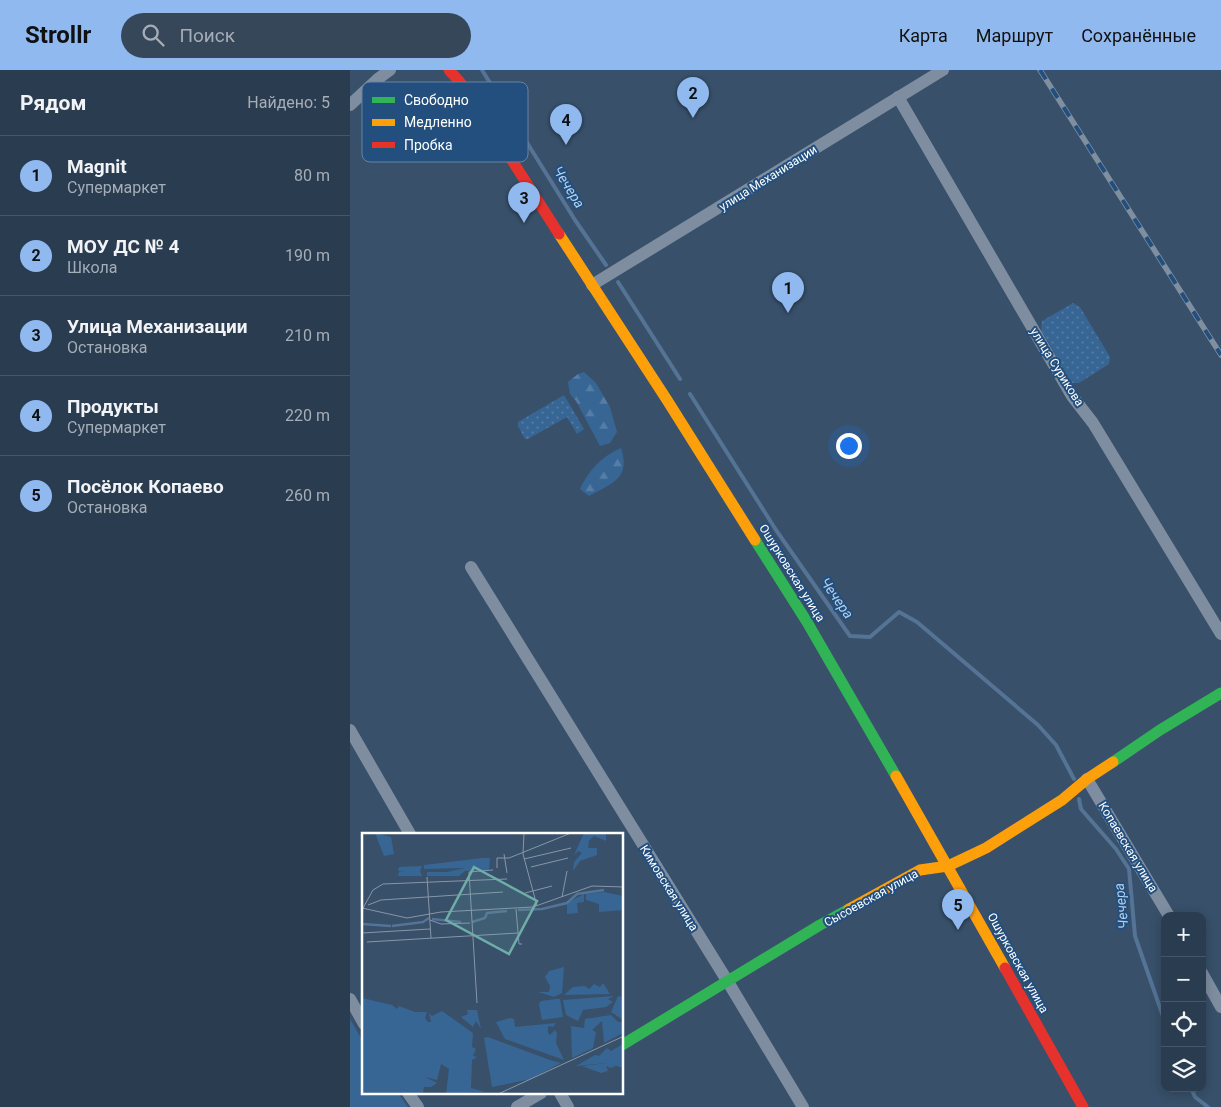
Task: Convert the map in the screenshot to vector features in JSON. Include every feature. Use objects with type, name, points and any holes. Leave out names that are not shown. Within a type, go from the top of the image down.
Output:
[{"type":"street","points":[[375,82],[390,70]]},
{"type":"street","name":"Ошурковская улица","points":[[449,70],[460,82]]},
{"type":"street","name":"улица Механизации","points":[[592,286],[943,70]]},
{"type":"street","points":[[350,106],[362,94]]},
{"type":"street","name":"улица Сурикова","points":[[898,97],[1072,396],[1093,422],[1221,634]]},
{"type":"street","name":"Ошурковская улица","points":[[513,162],[806,622],[948,866],[1083,1107]]},
{"type":"street","name":"Кимовская улица","points":[[471,568],[728,982],[803,1107]]},
{"type":"street","name":"Сысоевская улица","points":[[624,1044],[820,925],[889,886],[920,870],[948,866],[986,848],[1062,800],[1087,779],[1160,730],[1221,693]]},
{"type":"street","points":[[350,730],[409,833]]},
{"type":"street","name":"Копаевская улица","points":[[1087,779],[1166,912]]},
{"type":"street","points":[[1206,980],[1221,1007]]},
{"type":"street","points":[[350,999],[362,1020]]},
{"type":"street","points":[[409,1094],[418,1107]]},
{"type":"street","points":[[517,1107],[539,1094]]},
{"type":"street","points":[[561,1094],[568,1107]]},
{"type":"green space","points":[[1073,303],[1080,307],[1110,357],[1109,364],[1079,383],[1072,383],[1041,330],[1042,321]]},
{"type":"green space","points":[[584,372],[596,383],[610,407],[617,432],[610,443],[600,446],[576,401],[570,394],[568,382]]},
{"type":"green space","points":[[564,395],[584,429],[577,434],[567,417],[525,439],[518,426],[518,422]]},
{"type":"green space","points":[[621,448],[623,467],[617,479],[589,496],[580,489],[596,465],[608,455]]},
{"type":"green space","points":[[350,1019],[362,1040],[362,1094],[399,1094],[408,1107],[350,1107]]},
{"type":"waterway","name":"Чечера","points":[[482,70],[489,82]]},
{"type":"waterway","name":"Чечера","points":[[528,144],[575,220],[606,265]]},
{"type":"waterway","name":"Чечера","points":[[618,282],[680,379]]},
{"type":"waterway","name":"Чечера","points":[[690,394],[776,530],[850,636],[870,637],[899,612],[917,622],[1038,725],[1056,745],[1074,779]]},
{"type":"waterway","name":"Чечера","points":[[1079,799],[1081,809],[1116,849],[1129,869],[1135,936],[1161,1011]]},
{"type":"waterway","name":"Чечера","points":[[1193,1092],[1195,1097],[1208,1107]]},
{"type":"railway","points":[[1040,70],[1221,355]]},
{"type":"traffic: fast","points":[[755,540],[807,622],[896,776]]},
{"type":"traffic: fast","points":[[1113,762],[1160,730],[1221,693]]},
{"type":"traffic: fast","points":[[624,1044],[849,909]]},
{"type":"traffic: slow","points":[[559,234],[755,540]]},
{"type":"traffic: slow","points":[[849,909],[920,870],[948,866],[986,848],[1062,800],[1087,779],[1113,762]]},
{"type":"traffic: slow","points":[[896,776],[1005,968]]},
{"type":"traffic: jam","points":[[449,70],[460,82]]},
{"type":"traffic: jam","points":[[513,162],[559,234]]},
{"type":"traffic: jam","points":[[1005,968],[1083,1107]]},
{"type":"place","name":"МОУ ДС № 4","points":[[693,118]]},
{"type":"place","name":"Продукты","points":[[566,145]]},
{"type":"place","name":"Улица Механизации","points":[[524,223]]},
{"type":"place","name":"Magnit","points":[[788,313]]},
{"type":"place","name":"Посёлок Копаево","points":[[958,930]]}]
